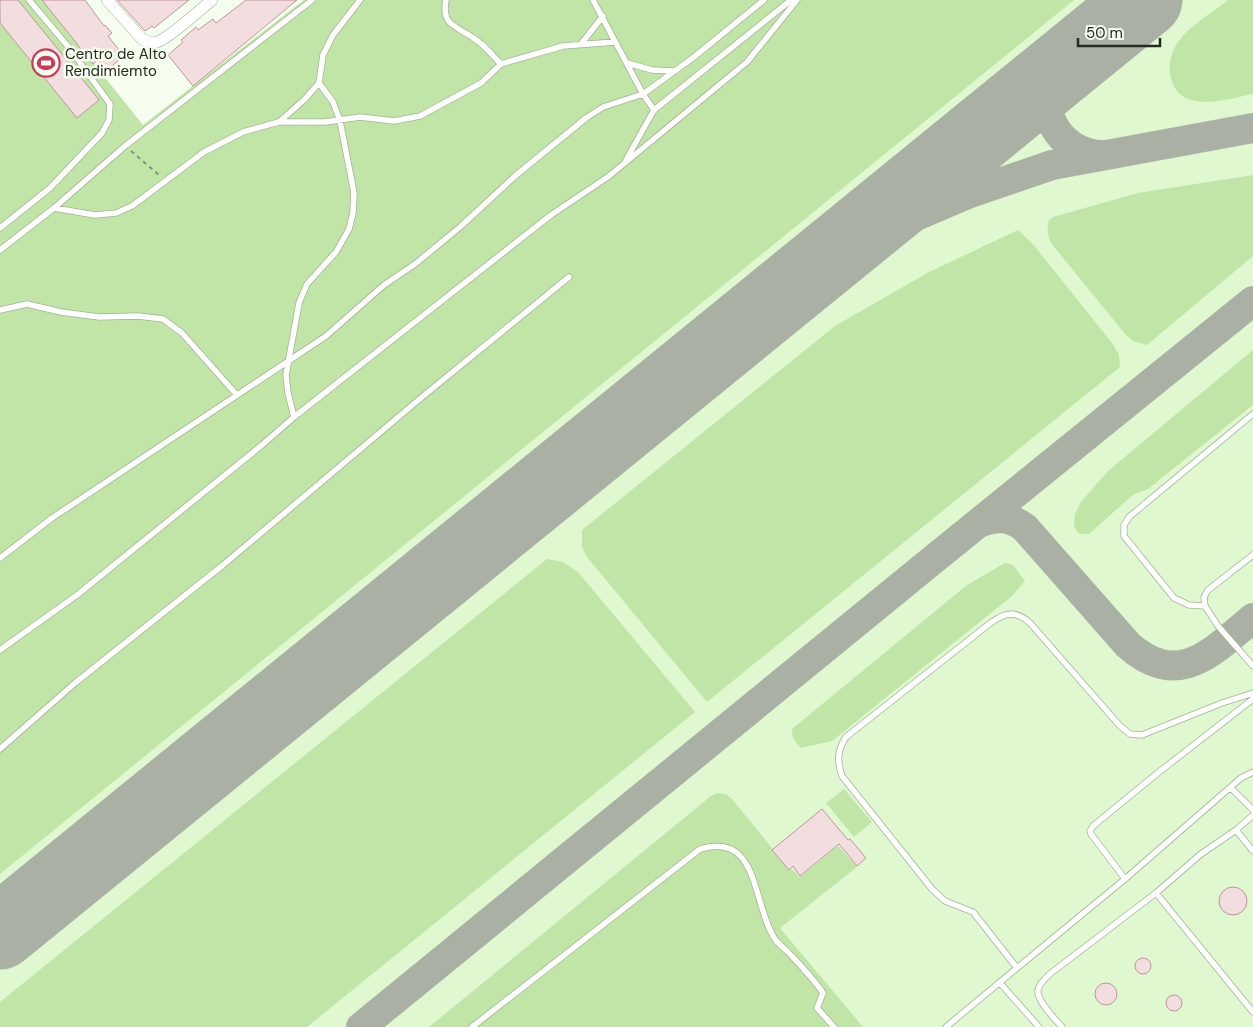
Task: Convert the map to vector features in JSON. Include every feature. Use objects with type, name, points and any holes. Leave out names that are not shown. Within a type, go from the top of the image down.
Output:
[{"type":"street","points":[[107,0],[142,39],[148,42],[156,42],[166,37],[212,0]]},
{"type":"lane","points":[[0,228],[50,188],[102,133],[110,120],[110,104],[71,50],[29,0]]},
{"type":"lane","points":[[0,250],[54,208],[125,146],[312,0]]},
{"type":"lane","points":[[279,122],[304,100],[319,83],[324,55],[333,35],[360,0]]},
{"type":"lane","points":[[446,0],[444,8],[445,17],[451,24],[458,30],[473,37],[501,64]]},
{"type":"lane","points":[[593,0],[643,94],[654,110]]},
{"type":"lane","points":[[0,558],[52,518],[326,336],[384,285],[415,264],[460,227],[515,176],[586,118],[604,107],[643,94],[764,0]]},
{"type":"lane","points":[[623,164],[654,110],[791,0]]},
{"type":"lane","points":[[0,650],[76,595],[262,446],[294,417],[551,215],[609,176],[747,62],[797,0]]},
{"type":"lane","points":[[582,44],[603,16]]},
{"type":"lane","points":[[54,208],[95,215],[116,213],[132,206],[204,152],[243,132],[279,122],[340,121],[360,117],[394,121],[420,116],[481,83],[501,64],[563,46],[615,42]]},
{"type":"lane","points":[[627,63],[652,70],[674,71]]},
{"type":"lane","points":[[294,417],[286,375],[299,303],[307,284],[336,252],[349,229],[353,213],[354,192],[340,121],[333,102],[319,83]]},
{"type":"lane","points":[[0,749],[75,683],[223,565],[569,276]]},
{"type":"lane","points":[[0,310],[27,304],[61,312],[99,317],[138,316],[163,319],[182,333],[236,394]]},
{"type":"lane","points":[[1205,606],[1189,605],[1174,598],[1124,536],[1124,526],[1129,517],[1150,498],[1253,414]]},
{"type":"lane","points":[[1253,554],[1208,590],[1204,597],[1205,606],[1218,626],[1253,666]]},
{"type":"lane","points":[[1017,968],[973,912],[945,901],[932,889],[842,776],[838,766],[838,754],[846,738],[994,620],[1004,615],[1020,615],[1030,623],[1120,726],[1130,734],[1142,735],[1253,692]]},
{"type":"lane","points":[[1125,878],[1091,834],[1093,826],[1253,699]]},
{"type":"lane","points":[[946,1027],[1125,878],[1241,778],[1253,772]]},
{"type":"lane","points":[[1231,788],[1253,810]]},
{"type":"lane","points":[[1062,1027],[1038,996],[1038,988],[1043,982],[1057,968],[1156,893],[1201,854],[1236,830],[1253,815]]},
{"type":"lane","points":[[1236,830],[1253,851]]},
{"type":"lane","points":[[472,1027],[700,849],[712,845],[729,847],[741,856],[754,876],[765,921],[776,940],[823,993],[817,1008],[834,1027]]},
{"type":"lane","points":[[1156,893],[1253,1012]]},
{"type":"lane","points":[[1000,983],[1039,1027]]},
{"type":"path","points":[[125,146],[165,180]]},
{"type":"shaded area","points":[[0,0],[43,0],[143,125],[304,0],[1074,0],[0,874]]},
{"type":"shaded area","points":[[304,0],[1253,0],[1253,1027],[0,1027],[0,241],[143,125]]},
{"type":"shaded area","points":[[1228,0],[1253,0],[1253,94],[1218,101],[1194,101],[1184,97],[1176,90],[1171,79],[1171,56],[1178,42],[1189,30]]},
{"type":"shaded area","points":[[1253,175],[1253,256],[1147,345],[1133,341],[1125,334],[1051,243],[1049,237],[1048,223],[1053,217],[1138,193]]},
{"type":"shaded area","points":[[1018,230],[1032,243],[1112,343],[1119,355],[1120,367],[707,702],[587,557],[582,547],[582,530],[835,326],[929,272]]},
{"type":"shaded area","points":[[1253,350],[1253,405],[1148,489],[1134,494],[1089,534],[1077,532],[1074,526],[1075,514],[1081,502],[1108,471]]},
{"type":"shaded area","points":[[547,559],[563,562],[578,572],[695,712],[307,1027],[0,1027],[0,1002]]},
{"type":"shaded area","points":[[1005,563],[1013,565],[1025,581],[1012,596],[832,741],[801,748],[797,744],[793,737],[792,729],[967,585]]},
{"type":"shaded area","points":[[844,789],[872,822],[854,837],[826,803]]},
{"type":"shaded area","points":[[717,793],[726,794],[732,799],[790,870],[792,869],[800,877],[838,846],[857,867],[780,928],[863,1027],[429,1027],[711,796]]},
{"type":"building","points":[[0,0],[18,0],[99,100],[77,118],[0,23]]},
{"type":"building","points":[[42,0],[85,0],[104,26],[112,33],[108,36],[124,56],[106,71],[98,60],[93,64]]},
{"type":"building","points":[[117,0],[189,0],[154,28],[152,26],[145,31]]},
{"type":"building","points":[[246,0],[297,0],[193,86],[168,55],[196,27],[198,30],[213,19],[216,23]]},
{"type":"building","points":[[822,809],[866,858],[857,866],[839,844],[800,876],[793,866],[789,870],[772,850]]},
{"type":"building","points":[[1233,887],[1243,891],[1247,901],[1243,911],[1233,915],[1223,911],[1219,901],[1223,891]]},
{"type":"building","points":[[1143,958],[1149,960],[1151,966],[1149,972],[1143,974],[1137,972],[1135,966],[1137,960]]},
{"type":"building","points":[[1106,983],[1114,986],[1117,994],[1114,1002],[1106,1005],[1098,1002],[1095,994],[1098,986]]},
{"type":"building","points":[[1174,995],[1180,997],[1182,1003],[1180,1009],[1174,1011],[1168,1009],[1166,1003],[1168,997]]},
{"type":"taxiway","points":[[1081,52],[1065,66],[1052,83],[1048,96],[1048,109],[1051,121],[1066,141],[1077,149],[1102,155]]},
{"type":"taxiway","points":[[754,318],[802,283],[854,249],[902,222],[970,193],[1052,165],[1253,128]]},
{"type":"taxiway","points":[[361,1027],[1253,301]]},
{"type":"taxiway","points":[[979,523],[1003,518],[1014,521],[1025,528],[1128,645],[1146,658],[1163,665],[1179,665],[1194,661],[1223,643],[1253,618]]},
{"type":"runway","points":[[0,932],[1145,0]]},
{"type":"place","name":"Centro de Alto Rendimiemto","points":[[46,63]]}]
